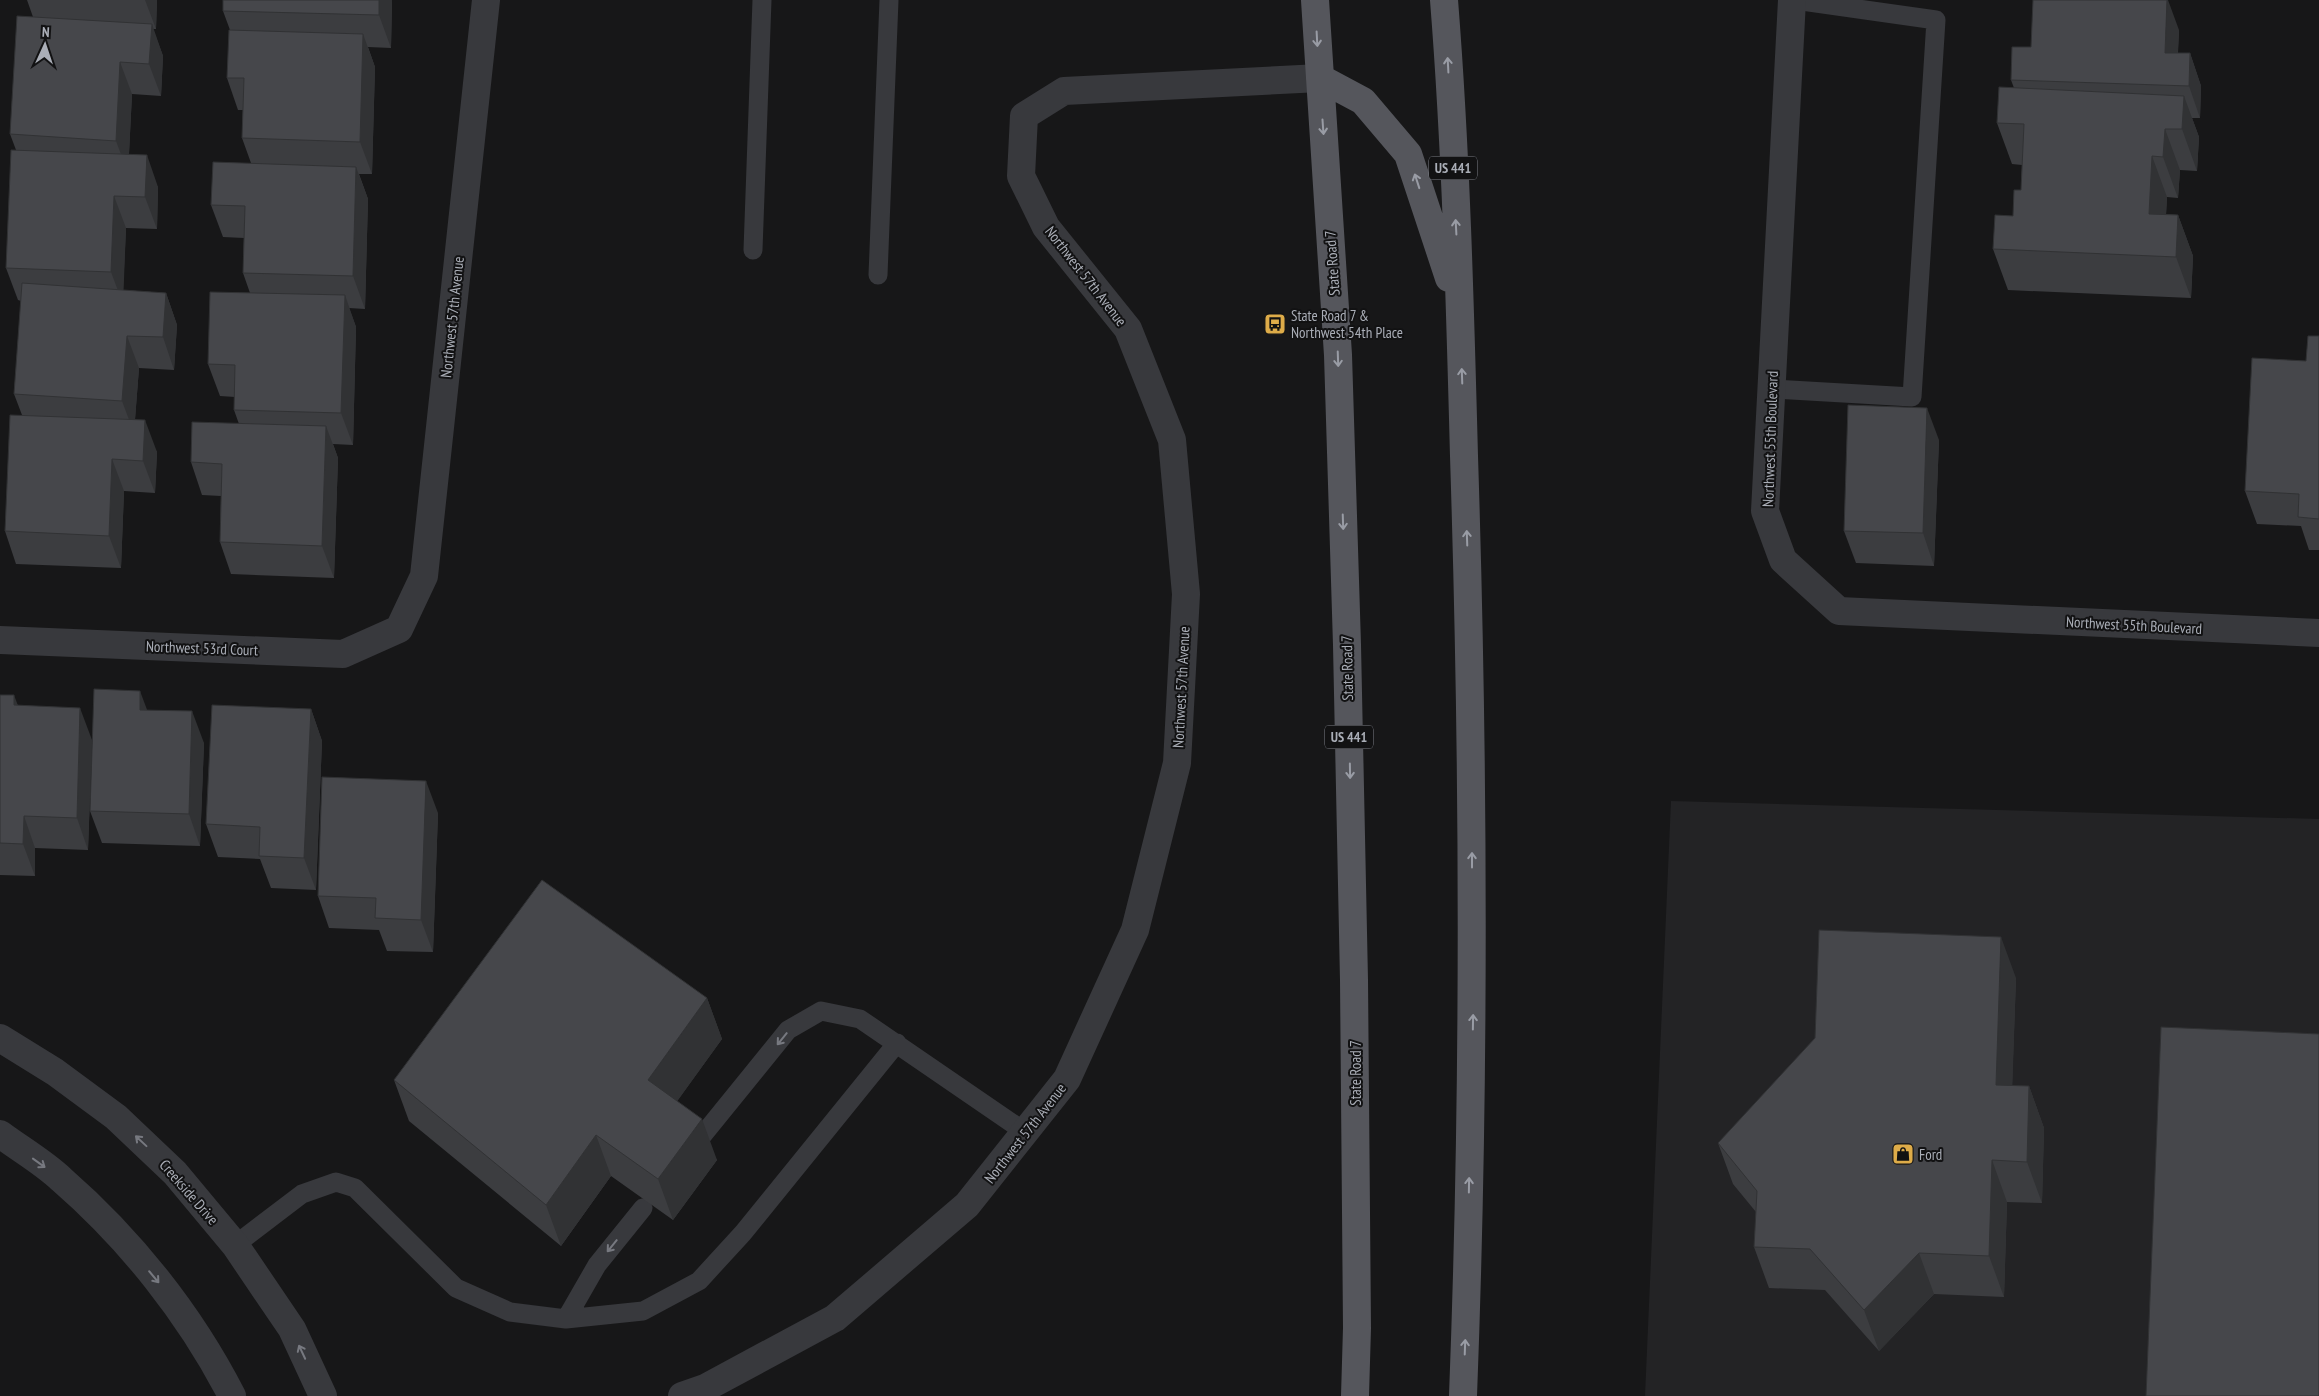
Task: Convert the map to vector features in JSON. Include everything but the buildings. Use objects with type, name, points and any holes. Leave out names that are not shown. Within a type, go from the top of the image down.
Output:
[{"type":"main road","name":"State Road 7","points":[[1315,0],[1338,355],[1347,636],[1354,980],[1355,1396]]},
{"type":"main road","name":"US 441","points":[[1444,0],[1460,311],[1470,656],[1473,1004],[1463,1396]]},
{"type":"main road","points":[[1320,78],[1363,101],[1408,154],[1460,311]]},
{"type":"street","name":"Northwest 57th Avenue","points":[[399,629],[424,576],[486,0]]},
{"type":"street","name":"Northwest 55th Boulevard","points":[[1793,0],[1765,511],[1783,560],[1839,611],[2319,633]]},
{"type":"street","name":"Northwest 57th Avenue","points":[[682,1396],[705,1388],[835,1318],[967,1205],[1067,1079],[1135,930],[1177,763],[1186,594],[1172,440],[1128,329],[1046,227],[1021,176],[1024,116],[1064,91],[1320,78]]},
{"type":"street","name":"Northwest 53rd Court","points":[[0,640],[343,654],[399,629]]},
{"type":"street","name":"Creekside Drive","points":[[0,1038],[55,1072],[116,1117],[175,1173],[235,1245],[292,1330],[323,1396]]},
{"type":"street","points":[[0,1134],[61,1178],[123,1240],[176,1304],[217,1367],[232,1396]]},
{"type":"lane","points":[[753,250],[762,0]]},
{"type":"lane","points":[[878,274],[889,0]]},
{"type":"lane","points":[[1772,390],[1912,397],[1936,20],[1793,0]]},
{"type":"lane","points":[[698,1141],[788,1030],[821,1011],[860,1019],[1025,1132]]},
{"type":"lane","points":[[235,1245],[302,1194],[336,1182],[355,1188],[456,1288],[510,1312],[566,1319],[643,1311],[699,1281],[743,1233],[897,1043]]},
{"type":"lane","points":[[566,1319],[597,1264],[643,1208]]},
{"type":"shaded area","points":[[1671,801],[2319,819],[2319,1396],[1645,1396]]},
{"type":"place","name":"State Road 7 & Northwest 54th Place","points":[[1275,324]]},
{"type":"place","name":"Ford","points":[[1903,1154]]}]
